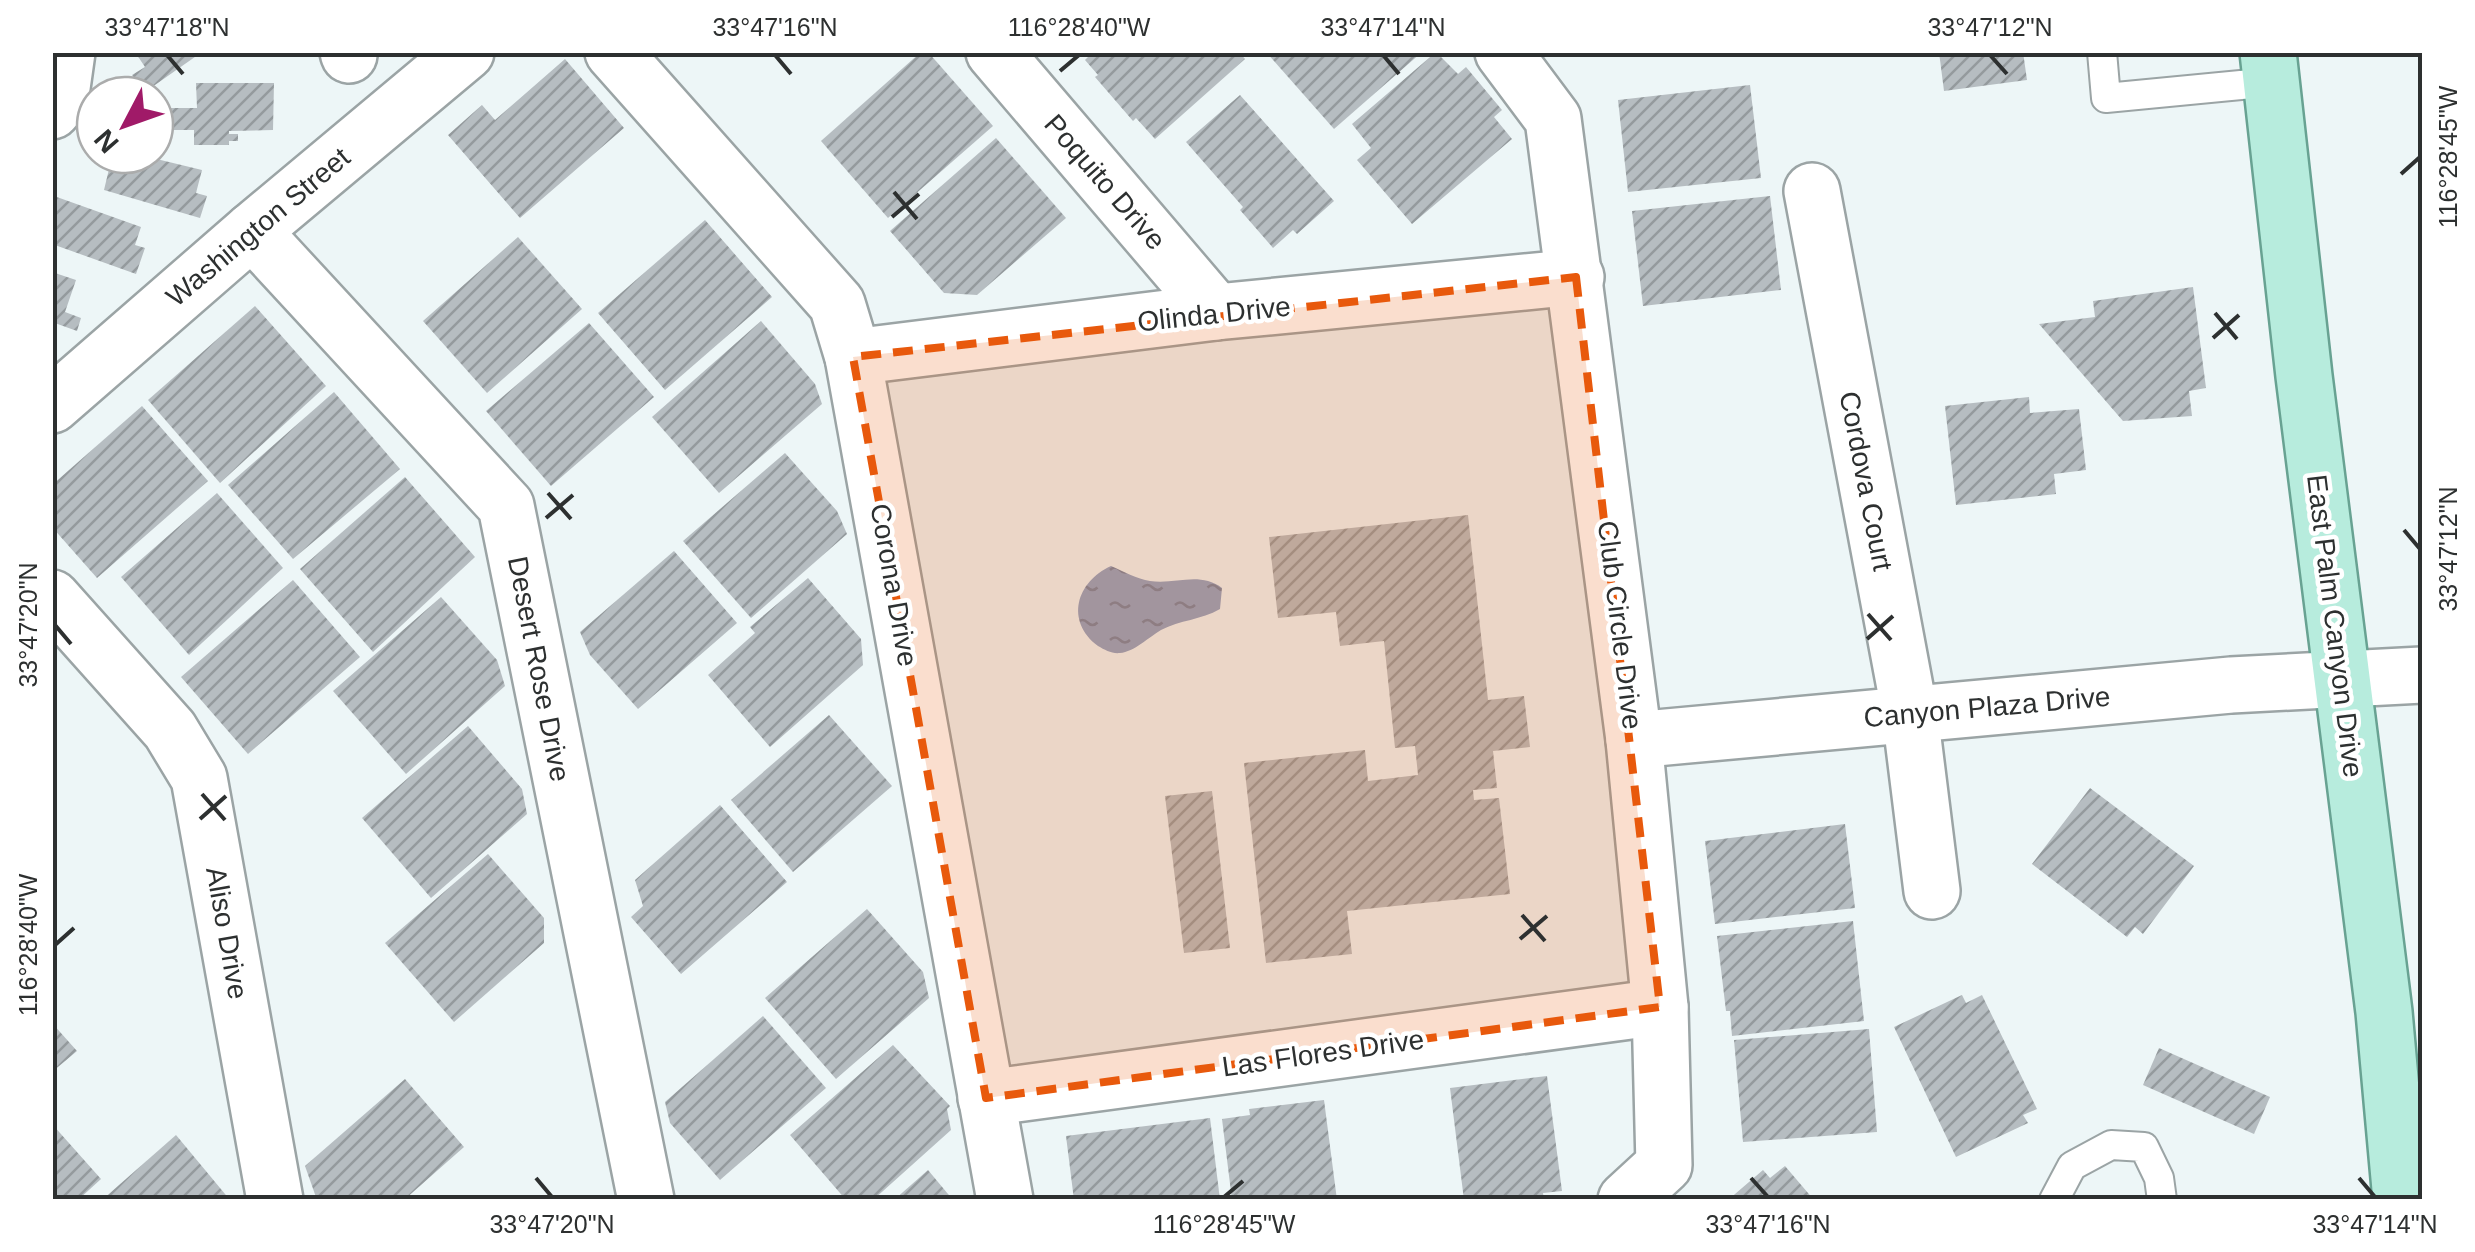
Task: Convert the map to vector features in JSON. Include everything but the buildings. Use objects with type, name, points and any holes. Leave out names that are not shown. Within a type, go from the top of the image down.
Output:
[{"type":"main road","name":"East Palm Canyon Drive","points":[[2270,67],[2341,679],[2407,1171]]},
{"type":"street","points":[[52,111],[60,102],[68,52]]},
{"type":"street","name":"Washington Street","points":[[52,404],[466,52]]},
{"type":"street","name":"Corona Drive","points":[[614,52],[837,304],[853,357],[1005,1200]]},
{"type":"street","name":"Poquito Drive","points":[[994,52],[1216,312]]},
{"type":"street","name":"Club Circle Drive","points":[[1503,52],[1554,119],[1634,740],[1660,1007],[1664,1165],[1626,1200]]},
{"type":"street","name":"Cordova Court","points":[[1812,191],[1910,714],[1932,891]]},
{"type":"street","name":"Desert Rose Drive","points":[[252,231],[506,506],[646,1200]]},
{"type":"street","name":"Olinda Drive","points":[[853,357],[1216,312],[1576,277]]},
{"type":"street","name":"Aliso Drive","points":[[52,598],[170,730],[199,778],[275,1200]]},
{"type":"street","name":"Canyon Plaza Drive","points":[[1634,740],[2232,685],[2422,675]]},
{"type":"street","name":"Las Flores Drive","points":[[986,1098],[1660,1007]]},
{"type":"lane","points":[[2102,52],[2106,98],[2270,67]]},
{"type":"lane","points":[[2054,1200],[2072,1166],[2112,1145],[2144,1148],[2159,1178],[2162,1200]]},
{"type":"highlighted area","points":[[1576,277],[1660,1007],[986,1098],[853,357]]},
{"type":"water","points":[[1111,566],[1150,581],[1196,579],[1213,583],[1222,588],[1220,609],[1161,630],[1125,652],[1109,651],[1088,636],[1078,614],[1083,592],[1099,573]]}]
